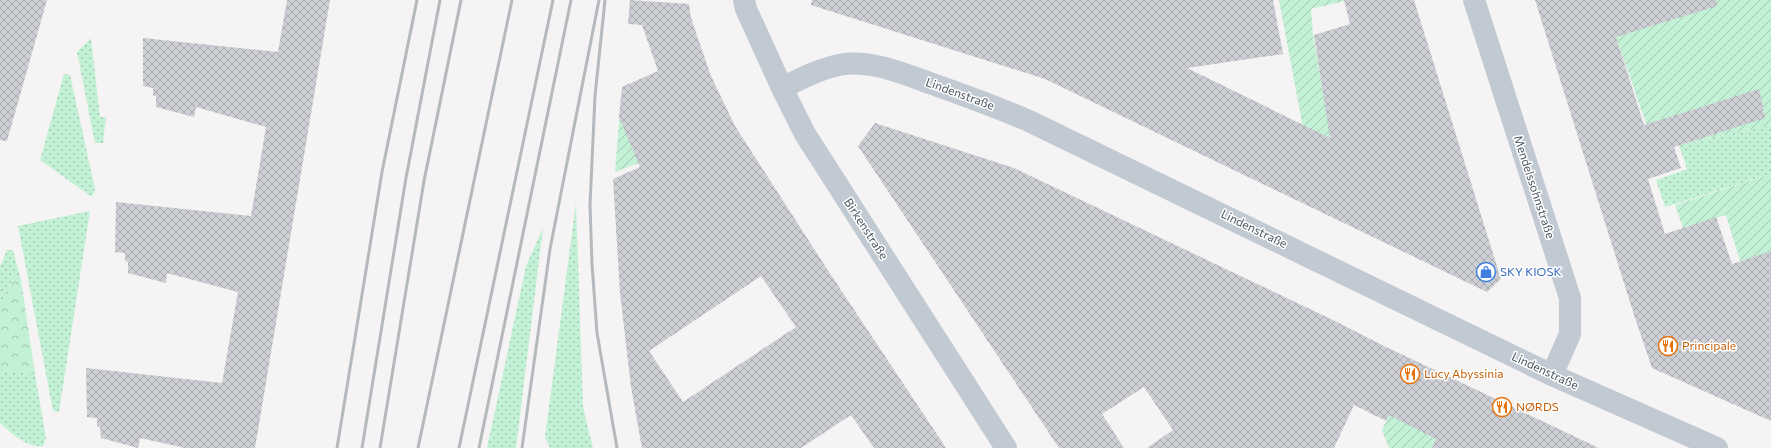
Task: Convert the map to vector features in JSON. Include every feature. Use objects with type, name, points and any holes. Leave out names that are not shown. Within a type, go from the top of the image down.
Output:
[{"type":"street","name":"Birkenstraße","points":[[744,0],[746,9],[805,134],[1006,448]]},
{"type":"street","name":"Mendelssohnstraße","points":[[1474,0],[1570,298],[1570,334],[1552,375]]},
{"type":"street","name":"Lindenstraße","points":[[782,88],[820,70],[845,64],[872,65],[908,76],[998,108],[1037,124],[1552,375],[1717,448]]},
{"type":"green space","points":[[1279,0],[1345,1],[1311,9],[1313,35],[1330,131],[1345,153],[1304,133]]},
{"type":"green space","points":[[1709,0],[1771,0],[1771,125],[1679,145],[1648,129],[1615,34]]},
{"type":"green space","points":[[91,38],[100,117],[106,117],[103,143],[95,143],[77,52]]},
{"type":"green space","points":[[64,74],[70,75],[95,189],[92,197],[40,160]]},
{"type":"green space","points":[[620,110],[641,162],[615,172]]},
{"type":"green space","points":[[1771,125],[1771,174],[1665,207],[1656,180],[1687,169],[1679,145]]},
{"type":"green space","points":[[1771,174],[1771,277],[1740,261],[1726,215],[1683,228],[1675,205]]},
{"type":"green space","points":[[576,203],[583,407],[593,448],[550,448],[545,437]]},
{"type":"green space","points":[[90,211],[59,412],[53,411],[18,226]]},
{"type":"green space","points":[[543,228],[516,448],[487,448],[526,266]]},
{"type":"green space","points":[[7,250],[13,250],[21,280],[14,277],[0,306],[0,267]]},
{"type":"green space","points":[[14,277],[21,280],[35,374],[0,370],[0,306]]},
{"type":"green space","points":[[0,370],[35,374],[46,438],[43,446],[31,445],[25,442],[0,423]]},
{"type":"green space","points":[[1389,415],[1437,437],[1432,448],[1389,448],[1382,430]]},
{"type":"building","points":[[0,0],[47,0],[7,141],[0,140]]},
{"type":"building","points":[[287,0],[330,0],[255,448],[185,448],[140,438],[138,448],[101,438],[100,427],[97,426],[97,418],[87,417],[86,368],[222,383],[238,292],[167,273],[166,283],[128,273],[128,262],[125,261],[125,253],[115,252],[116,202],[251,216],[266,127],[196,107],[194,117],[156,107],[156,96],[153,96],[153,88],[143,86],[143,38],[278,52]]},
{"type":"building","points":[[630,0],[689,4],[691,18],[711,76],[735,126],[829,272],[946,448],[874,448],[851,415],[801,448],[642,448],[631,387],[620,293],[613,179],[640,167],[619,117],[622,87],[658,71],[642,25],[628,24]],"holes":[[[761,276],[796,327],[683,402],[649,351]]]},
{"type":"building","points":[[812,0],[1273,0],[1283,54],[1187,68],[1330,138],[1314,35],[1350,24],[1344,0],[1414,0],[1501,279],[1487,292],[1045,79],[811,5]]},
{"type":"building","points":[[1535,0],[1716,0],[1717,6],[1616,37],[1644,125],[1759,89],[1765,118],[1674,147],[1681,168],[1648,179],[1665,234],[1716,217],[1732,264],[1771,251],[1771,421],[1652,368]]},
{"type":"building","points":[[875,123],[1014,168],[1599,448],[1432,448],[1436,439],[1389,415],[1386,421],[1354,405],[1334,448],[1147,448],[1173,430],[1144,387],[1102,414],[1124,448],[1059,448],[858,146]]},
{"type":"railway","points":[[337,448],[382,172],[417,0]]},
{"type":"railway","points":[[362,448],[406,178],[440,0]]},
{"type":"railway","points":[[380,448],[424,181],[461,0]]},
{"type":"railway","points":[[418,448],[512,0]]},
{"type":"railway","points":[[459,448],[553,0]]},
{"type":"railway","points":[[479,448],[571,0]]},
{"type":"railway","points":[[522,448],[550,249],[599,0]]},
{"type":"railway","points":[[605,0],[595,96],[590,205],[592,264],[597,333],[617,448]]},
{"type":"place","name":"SKY KIOSK","points":[[1486,272]]},
{"type":"place","name":"Principale","points":[[1668,346]]},
{"type":"place","name":"Lucy Abyssinia","points":[[1410,374]]},
{"type":"place","name":"NØRDS","points":[[1502,407]]}]
